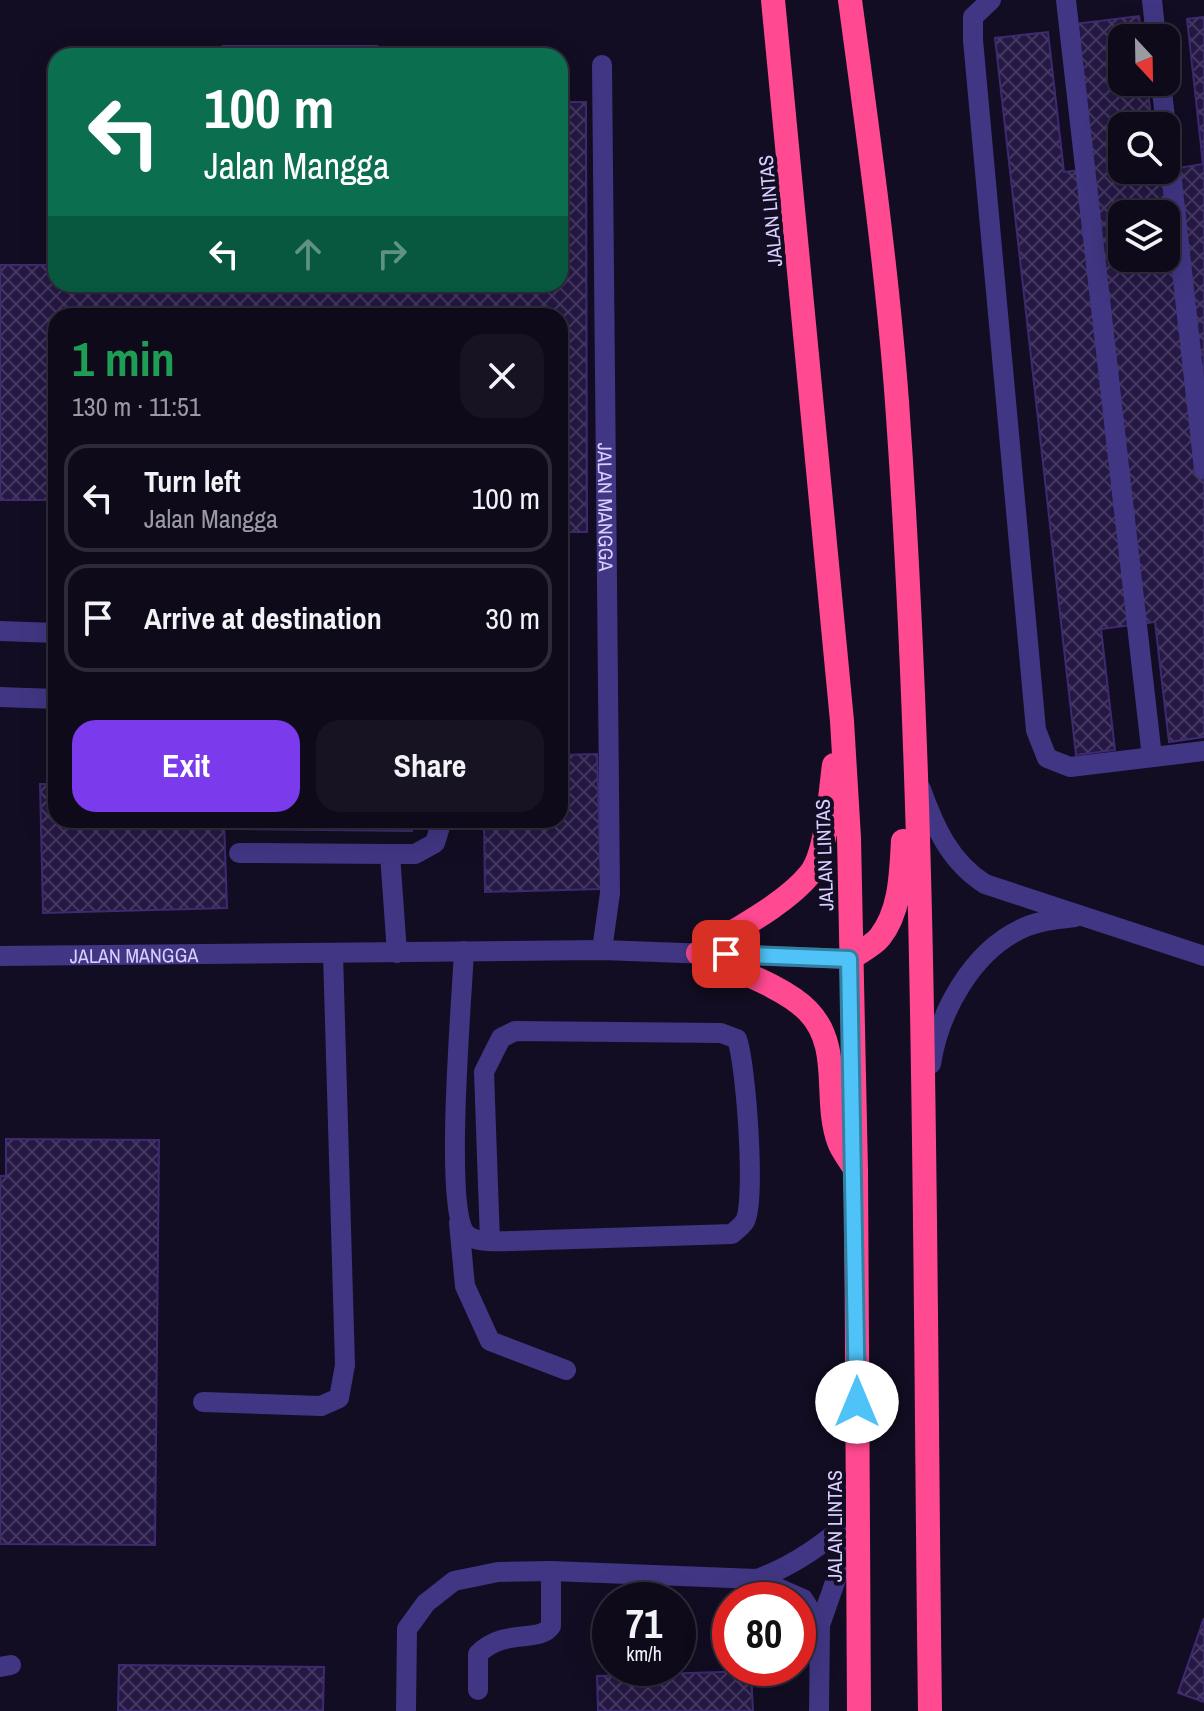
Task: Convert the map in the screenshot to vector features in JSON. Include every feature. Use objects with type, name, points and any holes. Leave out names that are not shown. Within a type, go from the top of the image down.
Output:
[{"type":"highway","name":"JALAN LINTAS","points":[[773,0],[842,721],[849,851],[856,1171],[859,1711]]},
{"type":"highway","points":[[850,0],[877,206],[897,400],[917,777],[930,1711]]},
{"type":"highway","points":[[849,959],[879,939],[901,885],[910,650]]},
{"type":"highway","points":[[698,953],[784,896],[811,873],[822,840],[842,721]]},
{"type":"highway","points":[[698,953],[761,982],[807,1009],[822,1029],[829,1057],[838,1141],[856,1171]]},
{"type":"street","points":[[991,0],[973,17],[973,40],[1036,730],[1047,758],[1070,767],[1204,751]]},
{"type":"street","points":[[1066,0],[1152,757]]},
{"type":"street","points":[[1152,0],[1155,24]]},
{"type":"street","name":"JALAN MANGGA","points":[[602,65],[610,893],[602,950]]},
{"type":"street","points":[[1163,96],[1204,469]]},
{"type":"street","points":[[0,631],[48,633]]},
{"type":"street","points":[[0,697],[48,699]]},
{"type":"street","points":[[917,777],[932,821],[969,874],[985,884],[1204,956]]},
{"type":"street","points":[[239,853],[415,854],[435,843],[440,828]]},
{"type":"street","points":[[390,854],[397,953]]},
{"type":"street","points":[[923,1106],[935,1036],[975,967],[998,943],[1022,928],[1083,916]]},
{"type":"street","name":"JALAN MANGGA","points":[[0,956],[602,950],[849,959]]},
{"type":"street","points":[[464,951],[454,1096],[458,1211],[465,1286],[490,1341],[566,1370]]},
{"type":"street","points":[[203,1402],[321,1406],[339,1398],[345,1365],[333,953]]},
{"type":"street","points":[[458,1211],[465,1232],[473,1239],[490,1241],[732,1234],[746,1219],[749,1193],[747,1090],[737,1039],[721,1033],[531,1031],[515,1031],[501,1038],[484,1072],[490,1241]]},
{"type":"street","points":[[757,1579],[785,1569],[858,1516]]},
{"type":"street","points":[[819,1711],[820,1625],[858,1516]]},
{"type":"street","points":[[406,1711],[407,1629],[426,1603],[454,1581],[498,1572],[551,1571],[757,1579],[803,1599],[820,1625]]},
{"type":"street","points":[[478,1690],[478,1654],[490,1641],[508,1636],[540,1635],[551,1626],[551,1571]]},
{"type":"building","points":[[1139,16],[1140,24],[1108,24],[1108,96],[1149,96],[1150,112],[1108,112],[1108,184],[1180,184],[1180,168],[1203,164],[1187,19],[1204,17],[1204,737],[1169,742],[1155,622],[1101,629],[1115,750],[1076,755],[995,38],[1048,32],[1064,172],[1091,169],[1074,24]]},
{"type":"building","points":[[223,46],[377,46],[377,48]]},
{"type":"building","points":[[568,102],[586,102],[587,532],[568,532],[568,308],[48,308],[48,500],[0,500],[0,265],[48,265],[48,292],[568,292]]},
{"type":"building","points":[[597,754],[601,889],[485,892],[484,828],[568,828],[568,755]]},
{"type":"building","points":[[40,784],[48,784],[48,828],[224,828],[227,908],[43,913]]},
{"type":"building","points":[[412,828],[412,831],[231,829]]},
{"type":"building","points":[[6,1139],[159,1140],[155,1545],[0,1544],[0,1176],[6,1176]]},
{"type":"building","points":[[1204,1618],[1204,1702],[1178,1693]]},
{"type":"building","points":[[119,1665],[324,1667],[323,1711],[118,1711]]},
{"type":"building","points":[[712,1672],[712,1686],[752,1686],[753,1711],[598,1711],[597,1686],[696,1686],[696,1673]]},
{"type":"route","points":[[726,954],[849,959],[856,1171],[857,1402]]}]
